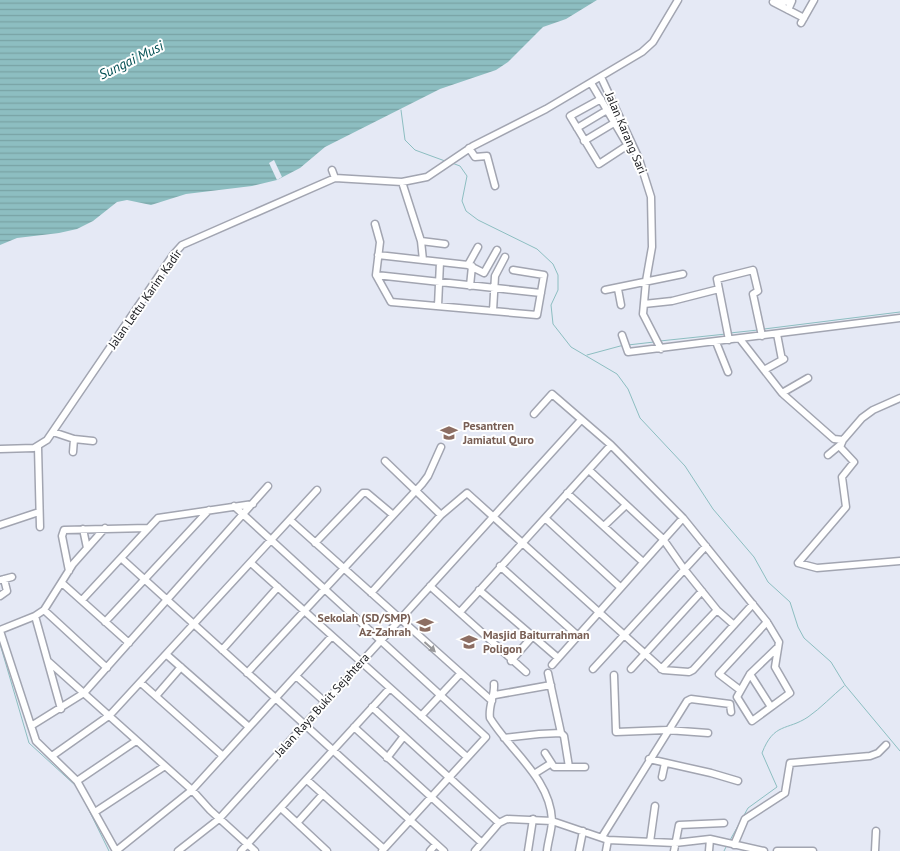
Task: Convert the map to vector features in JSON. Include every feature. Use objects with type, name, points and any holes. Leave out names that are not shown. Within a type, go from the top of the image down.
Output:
[{"type":"street","name":"Jalan Lettu Karim Kadir","points":[[38,447],[45,443],[53,432],[180,248],[335,178],[402,182],[419,180],[442,168],[466,150],[546,109],[647,48],[656,38],[678,0]]},
{"type":"street","points":[[774,1],[792,1],[788,10],[802,21],[814,0]]},
{"type":"street","name":"Jalan Karang Sari","points":[[601,77],[639,159],[651,197],[652,247],[646,281],[644,316],[660,347]]},
{"type":"street","points":[[590,83],[601,99],[627,146],[600,164],[584,141],[571,115],[601,99]]},
{"type":"street","points":[[577,128],[607,110]]},
{"type":"street","points":[[584,141],[614,123]]},
{"type":"street","points":[[466,150],[475,157],[487,156],[495,186]]},
{"type":"street","points":[[332,170],[335,178]]},
{"type":"street","points":[[402,182],[421,242],[424,260]]},
{"type":"street","points":[[375,224],[379,238],[376,275],[390,302],[537,315],[543,274],[513,270]]},
{"type":"street","points":[[421,242],[445,244]]},
{"type":"street","points":[[470,286],[470,266],[478,247]]},
{"type":"street","points":[[378,255],[470,266],[485,273],[497,250]]},
{"type":"street","points":[[494,311],[495,276],[505,257]]},
{"type":"street","points":[[438,306],[440,262]]},
{"type":"street","points":[[729,339],[718,278],[754,271],[758,292],[752,294],[761,332]]},
{"type":"street","points":[[605,290],[683,274]]},
{"type":"street","points":[[376,275],[541,294]]},
{"type":"street","points":[[618,288],[621,305]]},
{"type":"street","points":[[644,304],[672,301],[719,289]]},
{"type":"street","points":[[625,341],[628,352],[740,339],[761,332],[777,334],[900,318]]},
{"type":"street","points":[[764,370],[784,359],[777,334]]},
{"type":"street","points":[[740,339],[783,394],[841,443],[854,462],[843,476],[847,501],[844,512],[798,563],[817,568],[900,561]]},
{"type":"street","points":[[716,342],[728,372]]},
{"type":"street","points":[[783,394],[808,378]]},
{"type":"street","points":[[534,414],[552,394],[611,445],[683,518],[767,622],[778,638],[778,648],[775,667],[790,693],[752,721],[737,699],[740,690],[750,674],[778,648]]},
{"type":"street","points":[[828,455],[867,413],[900,398]]},
{"type":"street","name":"Jalan Raya Bukit Sejahtera","points":[[178,851],[219,818],[581,420]]},
{"type":"street","points":[[53,432],[74,439],[93,441]]},
{"type":"street","points":[[73,452],[74,439]]},
{"type":"street","points":[[460,612],[611,445]]},
{"type":"street","points":[[0,448],[38,447],[40,527]]},
{"type":"street","points":[[247,673],[428,476],[441,447]]},
{"type":"street","points":[[385,461],[416,488],[441,516]]},
{"type":"street","points":[[589,470],[663,539],[717,610],[734,624]]},
{"type":"street","points":[[31,726],[84,693],[268,486]]},
{"type":"street","points":[[52,756],[110,715],[141,684],[317,490]]},
{"type":"street","points":[[315,543],[363,493],[367,493],[392,514]]},
{"type":"street","points":[[370,594],[441,516],[467,493],[661,669],[689,672],[693,670],[753,604]]},
{"type":"street","points":[[567,493],[643,562]]},
{"type":"street","points":[[82,600],[160,517],[253,504]]},
{"type":"street","points":[[604,526],[626,504]]},
{"type":"street","points":[[234,506],[380,642],[486,737],[383,850],[307,780]]},
{"type":"street","points":[[106,622],[209,510]]},
{"type":"street","points":[[0,525],[39,512]]},
{"type":"street","points":[[545,518],[620,587]]},
{"type":"street","points":[[552,665],[557,657],[683,518]]},
{"type":"street","points":[[290,520],[460,674],[493,698],[552,685]]},
{"type":"street","points":[[104,528],[69,571],[44,610],[35,616],[0,630],[39,745],[77,781],[116,851],[192,790],[332,636]]},
{"type":"street","points":[[69,571],[62,534],[66,530],[148,528]]},
{"type":"street","points":[[83,529],[87,548]]},
{"type":"street","points":[[592,668],[706,546]]},
{"type":"street","points":[[120,558],[444,851]]},
{"type":"street","points":[[250,563],[467,757]]},
{"type":"street","points":[[500,566],[577,635]]},
{"type":"street","points":[[0,596],[7,591],[2,580],[12,577]]},
{"type":"street","points":[[62,583],[128,643]]},
{"type":"street","points":[[430,586],[526,672]]},
{"type":"street","points":[[222,650],[278,587]]},
{"type":"street","points":[[479,590],[557,657]]},
{"type":"street","points":[[631,669],[702,591]]},
{"type":"street","points":[[44,610],[107,668]]},
{"type":"street","points":[[661,669],[717,610]]},
{"type":"street","points":[[35,616],[61,709]]},
{"type":"street","points":[[740,690],[719,674],[767,622]]},
{"type":"street","points":[[511,660],[532,637]]},
{"type":"street","points":[[167,655],[249,727]]},
{"type":"street","points":[[49,662],[192,790],[255,851]]},
{"type":"street","points":[[156,696],[180,668]]},
{"type":"street","points":[[548,673],[564,736],[569,767]]},
{"type":"street","points":[[421,716],[460,674]]},
{"type":"street","points":[[750,674],[771,707]]},
{"type":"street","points":[[614,675],[616,732],[667,730],[708,733]]},
{"type":"street","points":[[296,676],[326,702]]},
{"type":"street","points":[[141,684],[222,756]]},
{"type":"street","points":[[494,684],[493,698],[489,711],[490,718],[534,774],[546,794],[552,821],[547,851]]},
{"type":"street","points":[[241,851],[390,688]]},
{"type":"street","points":[[606,851],[605,838],[667,730],[689,699],[730,704],[731,712]]},
{"type":"street","points":[[372,707],[500,823]]},
{"type":"street","points":[[354,728],[482,843]]},
{"type":"street","points":[[504,738],[562,733]]},
{"type":"street","points":[[387,758],[404,736]]},
{"type":"street","points":[[77,781],[136,741]]},
{"type":"street","points":[[733,845],[746,819],[785,793],[789,764],[870,756],[878,753],[886,745]]},
{"type":"street","points":[[545,753],[550,764],[556,768],[585,767]]},
{"type":"street","points":[[649,760],[738,781]]},
{"type":"street","points":[[662,777],[665,763]]},
{"type":"street","points":[[534,774],[550,764]]},
{"type":"street","points":[[95,812],[165,766]]},
{"type":"street","points":[[297,823],[323,794]]},
{"type":"street","points":[[650,842],[655,806]]},
{"type":"street","points":[[281,808],[327,851]]},
{"type":"street","points":[[474,851],[500,823],[507,819],[533,819],[552,821],[605,838],[675,843],[710,839],[764,851]]},
{"type":"street","points":[[528,851],[533,819]]},
{"type":"street","points":[[674,851],[679,825],[724,823]]},
{"type":"street","points":[[579,851],[582,831]]},
{"type":"street","points":[[875,851],[876,831]]},
{"type":"street","points":[[709,851],[710,839]]},
{"type":"street","points":[[430,851],[436,844]]},
{"type":"street","points":[[777,851],[813,851]]},
{"type":"water","name":"Sungai Musi","points":[[0,0],[597,0],[566,19],[543,27],[508,62],[496,70],[440,89],[325,147],[300,168],[277,180],[252,186],[186,194],[151,205],[127,200],[117,202],[93,221],[77,229],[17,238],[0,245]]},
{"type":"pier","points":[[274,160],[282,177],[277,180],[269,163]]},
{"type":"waterway","points":[[401,110],[405,140],[415,150],[445,161]]},
{"type":"waterway","points":[[452,163],[460,166],[467,176],[462,201],[466,211],[478,220],[537,249],[553,264],[558,275],[558,290],[551,305],[553,324],[571,347],[617,374],[628,389],[640,418],[685,466],[713,509],[754,557],[768,582],[790,602],[798,627],[804,638],[831,662],[845,685],[900,751]]},
{"type":"waterway","points":[[764,329],[900,312]]},
{"type":"waterway","points":[[730,333],[758,330]]},
{"type":"waterway","points":[[660,341],[726,334]]},
{"type":"waterway","points":[[628,345],[654,342]]},
{"type":"waterway","points":[[587,355],[624,345]]},
{"type":"waterway","points":[[0,644],[29,743],[76,786]]},
{"type":"waterway","points":[[729,842],[748,808],[777,787],[762,753],[771,736],[808,717],[844,686]]},
{"type":"waterway","points":[[82,796],[109,851]]},
{"type":"waterway","points":[[724,851],[727,845]]},
{"type":"place","name":"Pesantren Jamiatul Quro","points":[[449,433]]},
{"type":"place","name":"Sekolah (SD/SMP) Az-Zahrah","points":[[425,625]]},
{"type":"place","name":"Masjid Baiturrahman Poligon","points":[[469,642]]}]
